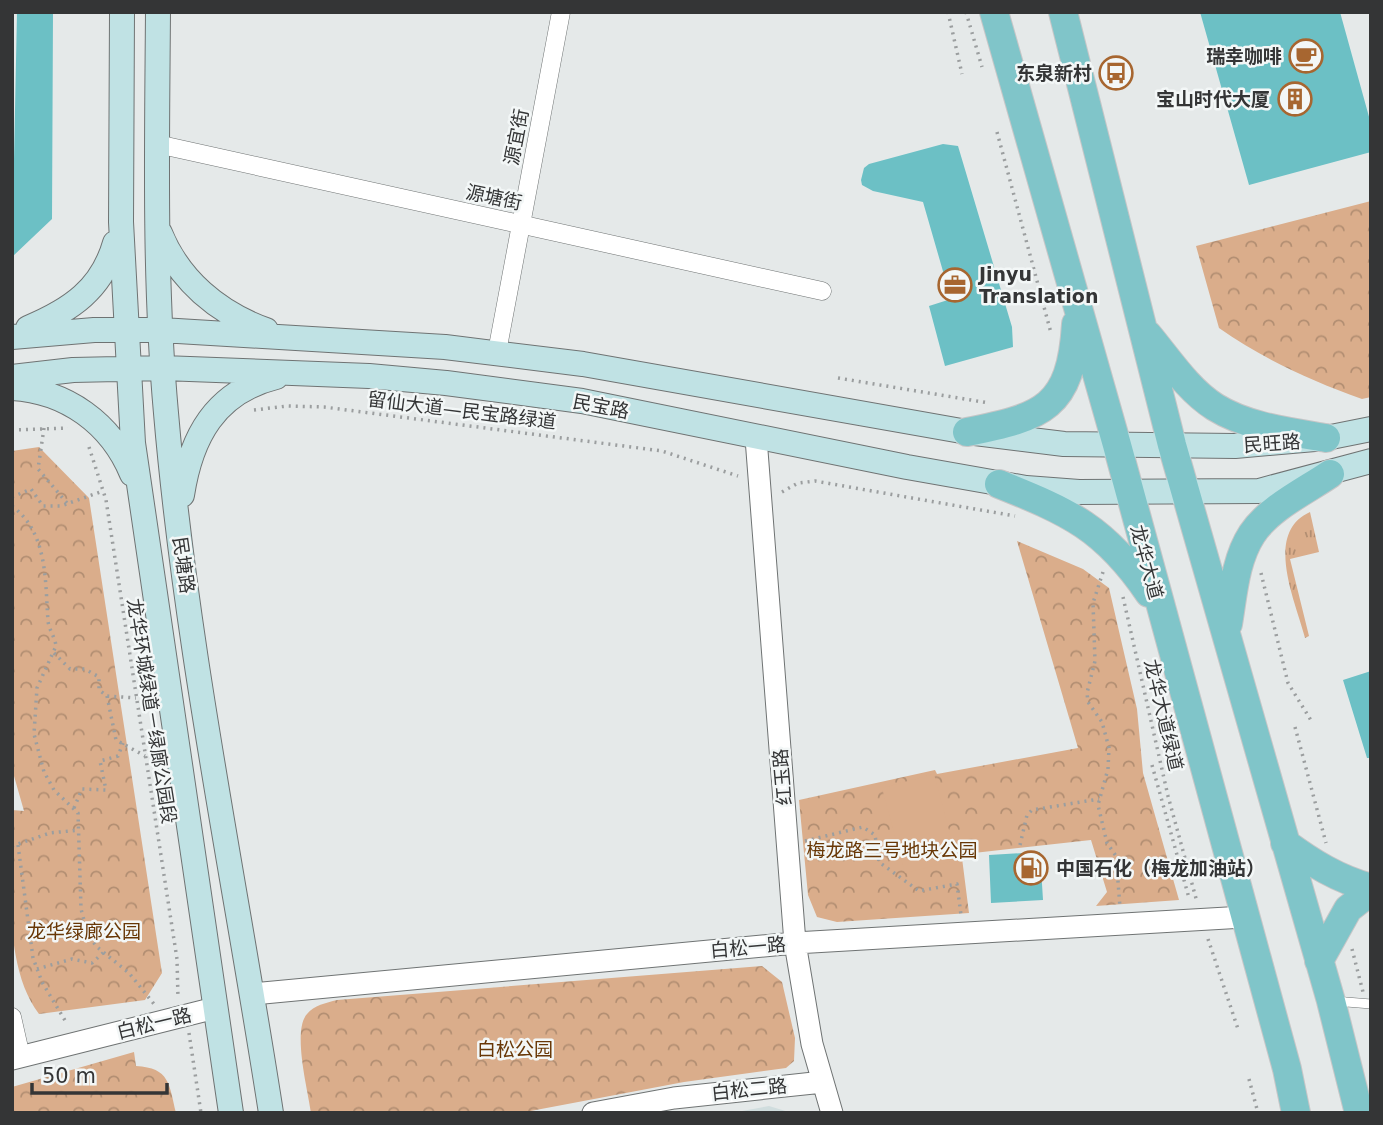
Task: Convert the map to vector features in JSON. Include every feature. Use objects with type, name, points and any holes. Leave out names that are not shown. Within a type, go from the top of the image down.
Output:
[{"type":"main road","name":"民塘路","points":[[122,12],[121,222],[126,368],[138,489],[231,1113]]},
{"type":"main road","name":"民塘路","points":[[158,12],[155,221],[163,368],[178,524],[197,664],[271,1113]]},
{"type":"main road","name":"龙华大道","points":[[994,12],[1117,445],[1287,1069],[1296,1113]]},
{"type":"main road","points":[[1063,12],[1172,445],[1331,1001],[1359,1113]]},
{"type":"main road","points":[[155,221],[169,254],[183,275],[207,297],[250,324],[287,337]]},
{"type":"main road","points":[[12,335],[57,314],[88,295],[106,272],[121,222]]},
{"type":"main road","points":[[967,432],[1018,422],[1035,414],[1058,393],[1070,373],[1077,307]]},
{"type":"main road","points":[[1143,328],[1191,386],[1214,407],[1250,422],[1326,438]]},
{"type":"main road","name":"民宝路","points":[[12,335],[125,329],[161,330],[497,352],[583,364],[1021,440],[1172,445]]},
{"type":"main road","name":"民宝路","points":[[12,377],[126,368],[369,376],[515,391],[582,401],[756,438],[999,484],[1079,492],[1185,491]]},
{"type":"main road","points":[[178,524],[192,449],[212,417],[252,384],[290,373]]},
{"type":"main road","points":[[12,388],[51,393],[74,404],[116,444],[138,489]]},
{"type":"main road","name":"民旺路","points":[[1172,445],[1247,445],[1326,438],[1371,429]]},
{"type":"main road","name":"民旺路","points":[[1185,491],[1259,491],[1371,461]]},
{"type":"main road","points":[[1226,634],[1236,576],[1251,534],[1280,508],[1330,474]]},
{"type":"main road","points":[[999,484],[1086,523],[1121,555],[1160,608]]},
{"type":"main road","points":[[1285,843],[1312,863],[1349,882],[1371,889],[1346,912],[1319,961]]},
{"type":"street","name":"源宜街","points":[[497,352],[561,12]]},
{"type":"street","name":"源塘街","points":[[157,145],[822,291]]},
{"type":"street","name":"红玉路","points":[[756,438],[795,943],[812,1044],[832,1113]]},
{"type":"street","name":"白松一路","points":[[253,994],[795,943],[1244,917]]},
{"type":"street","name":"白松一路","points":[[16,1058],[215,1008]]},
{"type":"street","points":[[12,1017],[16,1058]]},
{"type":"street","name":"白松二路","points":[[593,1113],[674,1098],[823,1082]]},
{"type":"lane","points":[[1331,1001],[1371,1004]]},
{"type":"path","points":[[948,12],[962,74]]},
{"type":"path","points":[[966,12],[982,67]]},
{"type":"path","points":[[997,132],[1052,337]]},
{"type":"path","points":[[838,378],[995,404]]},
{"type":"path","name":"留仙大道—民宝路绿道","points":[[248,412],[287,406],[410,417],[662,451],[738,476]]},
{"type":"path","points":[[44,428],[38,470],[67,503]]},
{"type":"path","points":[[12,430],[71,429]]},
{"type":"path","name":"龙华环城绿道－绿廊公园段","points":[[85,439],[95,457],[103,491],[177,959],[178,1000]]},
{"type":"path","points":[[782,492],[798,483],[815,481],[1024,518]]},
{"type":"path","points":[[12,497],[31,489],[43,506],[67,503],[103,491]]},
{"type":"path","points":[[12,506],[34,530],[47,571],[48,623],[55,640],[54,653],[37,688],[34,734],[44,772],[54,790],[64,802],[74,808]]},
{"type":"path","points":[[1107,564],[1093,603],[1095,661],[1087,694],[1088,702],[1102,722],[1110,758],[1099,799],[1099,817],[1107,843],[1116,856],[1120,911]]},
{"type":"path","points":[[1261,567],[1266,601],[1288,683],[1312,722]]},
{"type":"path","name":"龙华大道绿道","points":[[1123,596],[1168,796],[1198,904]]},
{"type":"path","points":[[54,653],[70,669],[85,669],[99,677],[99,690],[107,696],[136,698]]},
{"type":"path","points":[[107,696],[116,740],[145,756]]},
{"type":"path","points":[[1295,727],[1327,845]]},
{"type":"path","points":[[122,743],[118,756],[100,761],[106,790],[82,789],[74,808],[79,830],[82,921],[88,936],[129,972],[154,1004]]},
{"type":"path","points":[[1152,765],[1189,898]]},
{"type":"path","points":[[1020,845],[1027,815],[1032,810],[1099,799]]},
{"type":"path","points":[[799,842],[863,827],[875,835],[879,862],[919,891],[957,884],[962,919]]},
{"type":"path","points":[[12,846],[50,833],[79,830]]},
{"type":"path","points":[[18,845],[29,934],[37,969],[66,1022]]},
{"type":"path","points":[[1208,939],[1238,1029]]},
{"type":"path","points":[[1351,946],[1362,988]]},
{"type":"path","points":[[37,969],[72,959],[92,962],[104,952]]},
{"type":"path","points":[[189,1033],[201,1113]]},
{"type":"path","points":[[1249,1079],[1258,1113]]},
{"type":"shaded area","points":[[769,1106],[792,1113],[731,1113]]},
{"type":"green space","points":[[1371,201],[1371,397],[1362,399],[1288,368],[1219,328],[1196,246]]},
{"type":"green space","name":"龙华绿廊公园","points":[[39,447],[89,498],[162,973],[145,1000],[39,1014],[27,993],[19,969],[11,916],[11,888],[12,810],[24,811],[12,769],[12,451]]},
{"type":"green space","points":[[1310,512],[1319,552],[1290,559],[1309,636],[1305,638],[1290,588],[1285,552],[1288,535],[1296,522]]},
{"type":"green space","name":"梅龙路三号地块公园","points":[[1017,541],[1083,569],[1109,588],[1137,709],[1143,773],[1179,900],[1096,906],[1107,892],[1091,840],[965,854],[962,858],[969,913],[837,922],[817,917],[808,895],[799,800],[935,770],[937,774],[1078,748]]},
{"type":"green space","points":[[934,774],[957,860],[905,873],[882,788]]},
{"type":"green space","name":"白松公园","points":[[762,966],[782,982],[795,1038],[794,1061],[786,1068],[684,1082],[520,1113],[311,1113],[302,1061],[301,1033],[307,1014],[325,1003]]},
{"type":"green space","points":[[134,1052],[136,1066],[156,1070],[166,1079],[176,1113],[12,1113],[12,1087]]},
{"type":"building","points":[[17,12],[53,12],[52,219],[12,257]]},
{"type":"building","name":"宝山时代大厦","points":[[1200,12],[1340,12],[1371,124],[1371,152],[1249,185]]},
{"type":"building","points":[[943,144],[958,146],[1012,327],[1013,347],[945,366],[929,306],[951,299],[923,202],[873,191],[862,185],[861,180],[864,168],[869,164]]},
{"type":"building","points":[[1371,671],[1371,758],[1367,758],[1343,680]]},
{"type":"building","points":[[1040,852],[1043,900],[991,903],[989,855]]},
{"type":"place","name":"瑞幸咖啡","points":[[1306,56]]},
{"type":"place","name":"东泉新村","points":[[1116,73]]},
{"type":"place","name":"宝山时代大厦","points":[[1295,99]]},
{"type":"place","name":"Jinyu Translation","points":[[955,285]]},
{"type":"place","name":"中国石化（梅龙加油站）","points":[[1031,868]]}]
